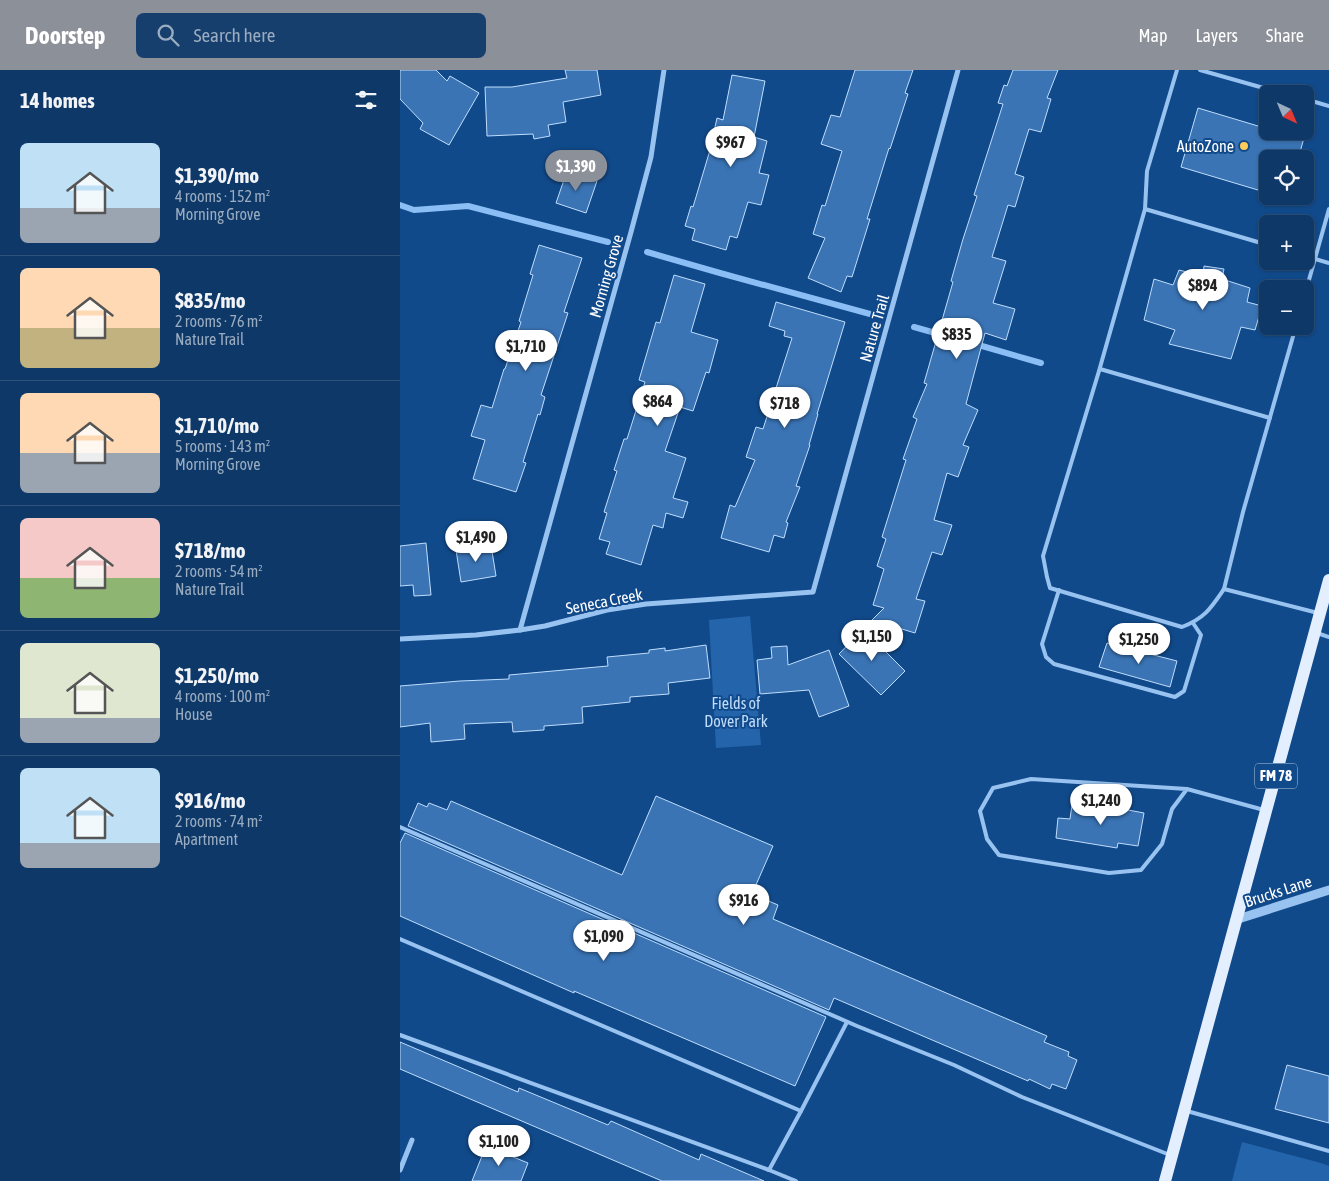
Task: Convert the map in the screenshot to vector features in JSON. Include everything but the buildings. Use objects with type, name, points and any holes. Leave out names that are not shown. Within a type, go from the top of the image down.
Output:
[{"type":"main road","name":"FM 78","points":[[1164,1181],[1329,580]]},
{"type":"street","name":"Morning Grove","points":[[520,630],[643,185],[650,157],[664,70]]},
{"type":"street","name":"Nature Trail","points":[[813,592],[958,70]]},
{"type":"street","name":"Seneca Creek","points":[[400,640],[520,630],[545,626],[606,610],[646,604],[813,592]]},
{"type":"street","name":"Brucks Lane","points":[[1235,920],[1329,890]]},
{"type":"street","points":[[400,1170],[412,1140]]},
{"type":"lane","points":[[1178,70],[1147,171],[1145,209],[1100,369],[1043,556],[1050,588],[1182,627],[1193,623],[1207,613],[1224,589],[1243,512],[1293,335]]},
{"type":"lane","points":[[1200,70],[1259,87]]},
{"type":"lane","points":[[1314,102],[1329,106]]},
{"type":"lane","points":[[1145,209],[1259,242]]},
{"type":"lane","points":[[1309,280],[1329,209]]},
{"type":"lane","points":[[1315,259],[1329,263]]},
{"type":"lane","points":[[1100,369],[1270,418]]},
{"type":"lane","points":[[1224,589],[1320,613]]},
{"type":"lane","points":[[1059,590],[1042,644],[1046,657],[1054,664],[1175,697],[1184,691],[1201,635],[1193,623]]},
{"type":"lane","points":[[1315,632],[1329,637]]},
{"type":"lane","points":[[1188,789],[1172,809],[1162,844],[1141,870],[1109,873],[999,855],[987,839],[980,811],[993,788],[1031,779],[1188,789],[1267,810]]},
{"type":"lane","points":[[400,827],[847,1022],[954,1065],[1022,1097],[1172,1156]]},
{"type":"lane","points":[[400,939],[801,1111]]},
{"type":"lane","points":[[770,1170],[847,1022]]},
{"type":"lane","points":[[400,1035],[796,1181]]},
{"type":"lane","points":[[1184,1111],[1329,1150]]},
{"type":"green space","name":"Fields of Dover Park","points":[[750,616],[761,745],[716,748],[709,620]]},
{"type":"green space","points":[[1242,1142],[1329,1166],[1329,1181],[1232,1181]]},
{"type":"waterway","points":[[400,205],[414,210],[468,206],[608,242]]},
{"type":"waterway","points":[[647,252],[870,314]]},
{"type":"waterway","points":[[914,327],[946,336]]},
{"type":"waterway","points":[[975,344],[1041,363]]},
{"type":"place","name":"AutoZone","points":[[1244,146]]}]
